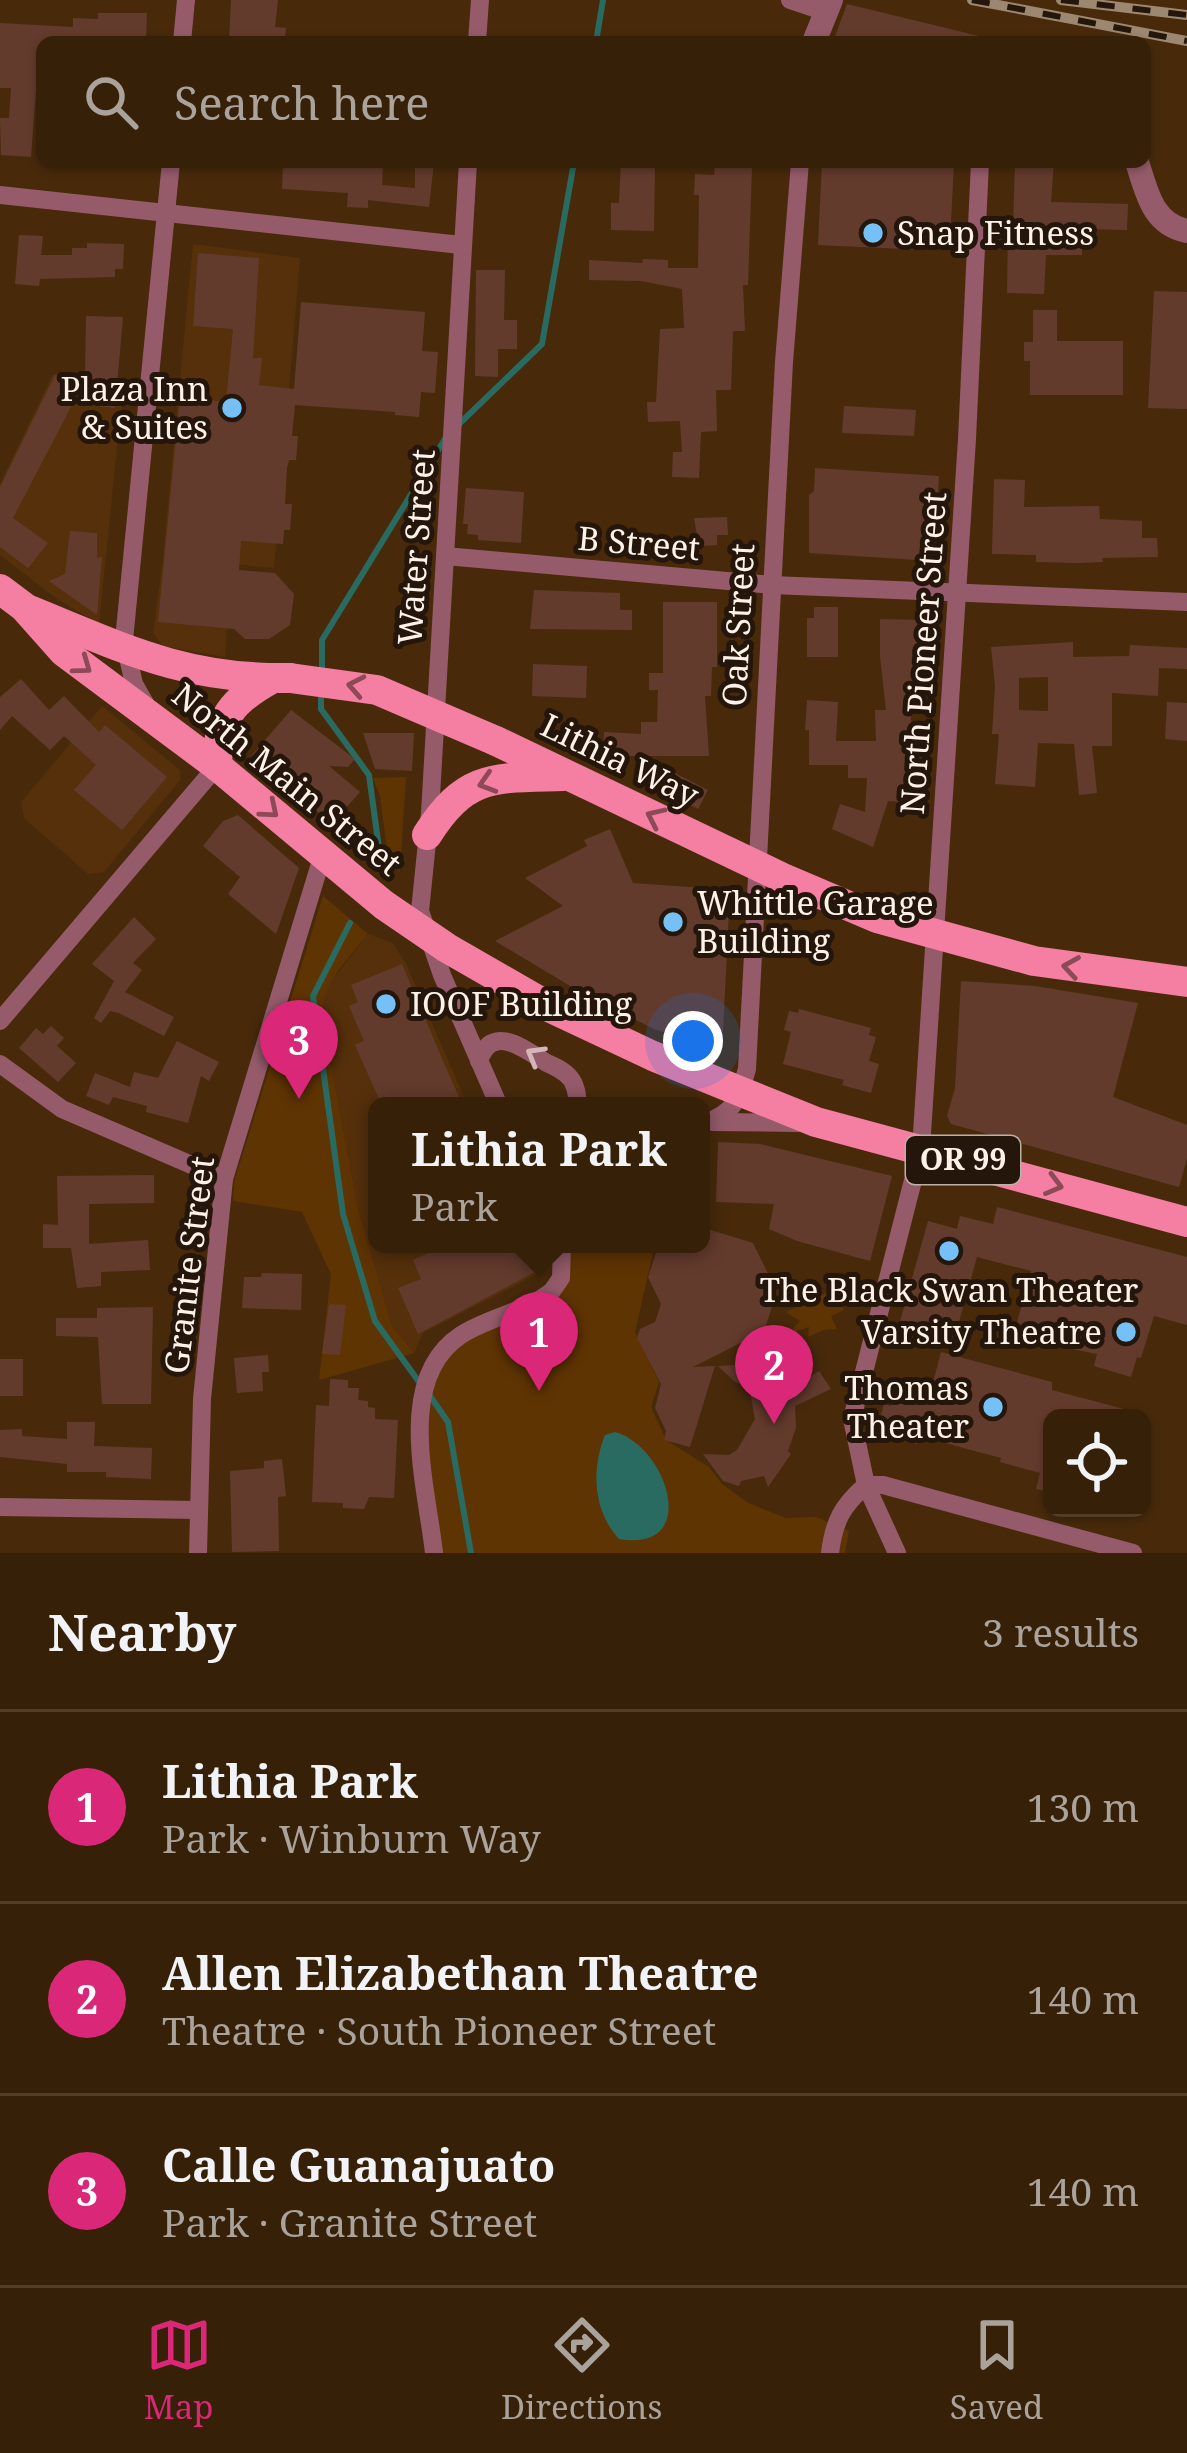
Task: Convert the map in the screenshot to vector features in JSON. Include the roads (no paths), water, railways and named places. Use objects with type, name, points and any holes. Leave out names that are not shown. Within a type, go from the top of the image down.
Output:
[{"type":"main road","name":"Lithia Way","points":[[12,598],[125,651],[189,670],[377,690],[496,740],[760,868],[877,918],[1075,969],[1187,982]]},
{"type":"main road","name":"North Main Street","points":[[12,598],[64,652],[152,715],[426,934]]},
{"type":"main road","points":[[217,766],[220,734],[229,710],[245,694],[281,678]]},
{"type":"main road","points":[[427,835],[446,805],[483,781],[568,776]]},
{"type":"main road","name":"OR 99","points":[[426,934],[553,1009],[653,1056],[816,1122],[1187,1222]]},
{"type":"street","points":[[183,36],[186,0]]},
{"type":"street","points":[[477,36],[480,0]]},
{"type":"street","points":[[790,0],[828,6],[816,36]]},
{"type":"street","points":[[152,715],[134,684],[125,651],[170,168]]},
{"type":"street","name":"Water Street","points":[[426,934],[420,911],[467,168]]},
{"type":"street","name":"Oak Street","points":[[741,1091],[747,1069],[760,868],[772,585],[800,168]]},
{"type":"street","name":"North Pioneer Street","points":[[897,1553],[866,1485],[851,1419],[920,1149],[958,594],[980,168]]},
{"type":"street","points":[[1138,168],[1155,211],[1172,228],[1187,231]]},
{"type":"street","points":[[0,195],[461,245]]},
{"type":"street","name":"B Street","points":[[445,556],[772,585],[1187,602]]},
{"type":"street","points":[[0,1021],[217,766]]},
{"type":"street","name":"Granite Street","points":[[198,1553],[202,1399],[224,1179],[323,854]]},
{"type":"street","points":[[426,934],[495,1097]]},
{"type":"street","points":[[478,1061],[483,1047],[493,1040],[506,1040],[568,1074],[576,1084],[577,1097]]},
{"type":"street","points":[[0,1064],[62,1109],[224,1179]]},
{"type":"street","points":[[710,1120],[734,1107],[741,1091]]},
{"type":"street","points":[[710,1122],[816,1122]]},
{"type":"street","points":[[434,1553],[419,1403],[425,1379],[458,1336],[552,1291],[561,1278],[562,1253]]},
{"type":"street","points":[[830,1553],[837,1516],[844,1503],[866,1485],[883,1485],[1133,1553]]},
{"type":"street","points":[[0,1507],[199,1510]]},
{"type":"water","points":[[615,1432],[634,1441],[649,1457],[668,1496],[668,1515],[661,1530],[645,1539],[619,1539],[599,1503],[596,1475],[601,1448],[605,1435]]},
{"type":"waterway","points":[[597,36],[603,0]]},
{"type":"waterway","points":[[458,425],[542,344],[573,168]]},
{"type":"waterway","points":[[322,673],[322,640],[448,434]]},
{"type":"waterway","points":[[321,692],[321,709],[369,775],[381,863]]},
{"type":"waterway","points":[[350,923],[313,996],[343,1214],[375,1321],[422,1386]]},
{"type":"waterway","points":[[430,1396],[448,1422],[471,1553]]},
{"type":"railway","points":[[972,0],[1187,41]]},
{"type":"railway","points":[[1061,0],[1187,15]]},
{"type":"place","name":"Snap Fitness","points":[[873,233]]},
{"type":"place","name":"Plaza Inn & Suites","points":[[232,408]]},
{"type":"place","name":"Whittle Garage Building","points":[[673,922]]},
{"type":"place","name":"IOOF Building","points":[[386,1004]]},
{"type":"place","name":"Calle Guanajuato","points":[[299,1099]]},
{"type":"place","name":"The Black Swan Theater","points":[[949,1251]]},
{"type":"place","name":"Varsity Theatre","points":[[1126,1332]]},
{"type":"place","name":"Lithia Park","points":[[539,1391]]},
{"type":"place","name":"Thomas Theater","points":[[993,1407]]},
{"type":"place","name":"Allen Elizabethan Theatre","points":[[774,1424]]}]
